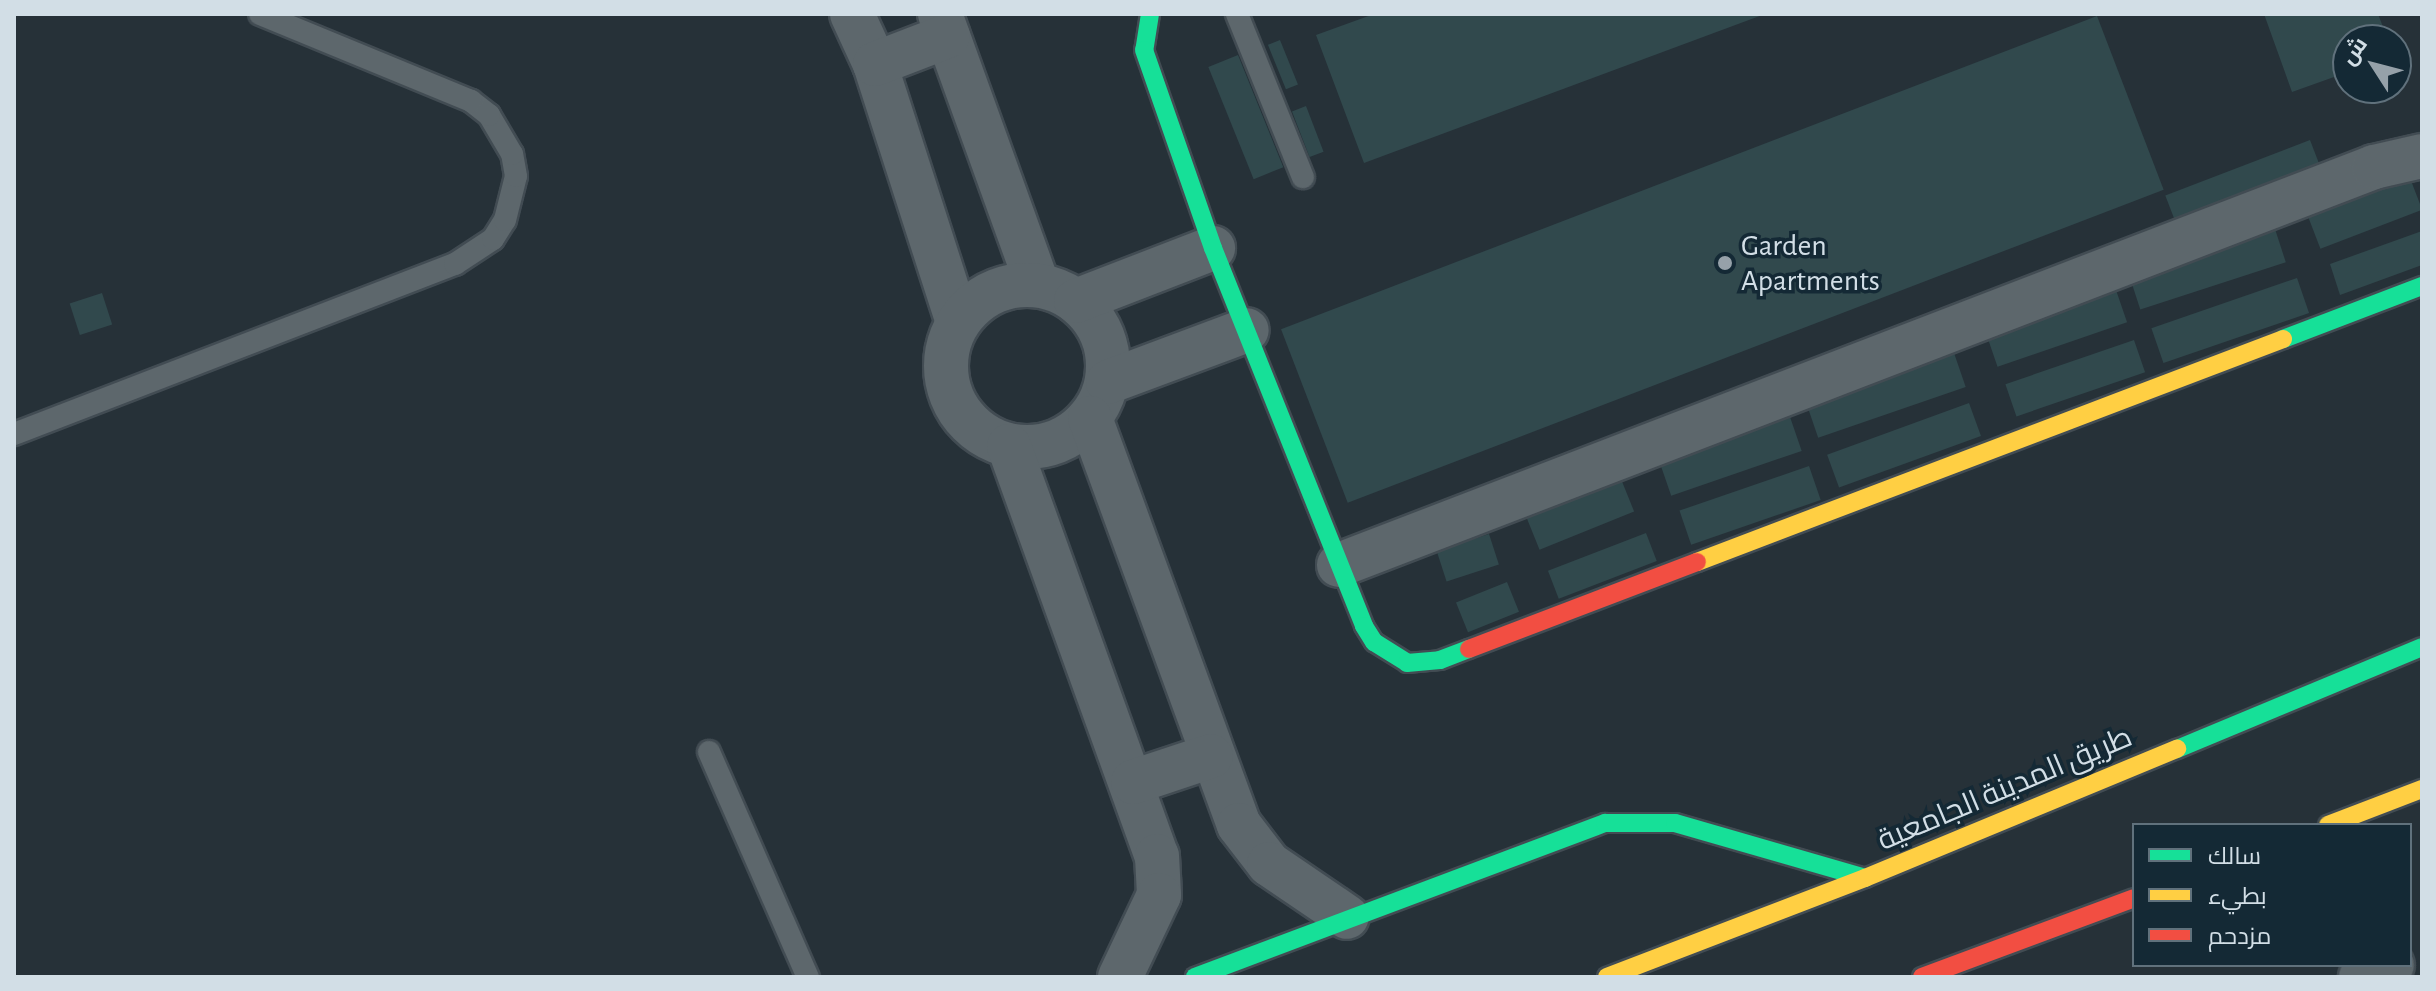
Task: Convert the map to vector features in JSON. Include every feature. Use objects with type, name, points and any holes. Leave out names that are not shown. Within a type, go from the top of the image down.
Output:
[{"type":"street","points":[[852,14],[875,64],[958,322]]},
{"type":"street","points":[[1150,14],[1144,50],[1213,248],[1339,565],[1374,642],[1407,663],[1440,660],[2422,286]]},
{"type":"street","points":[[875,64],[944,25],[1037,284]]},
{"type":"street","points":[[1339,565],[2374,167],[2422,156]]},
{"type":"street","points":[[1076,301],[1213,248]]},
{"type":"street","points":[[1247,330],[1099,400],[1053,444],[1009,446],[970,425],[952,397],[945,365],[958,322],[984,296],[1037,284],[1076,301],[1103,337],[1099,400],[1227,802],[1254,851],[1347,917]]},
{"type":"street","points":[[1009,446],[1133,782],[1157,856],[1159,895],[1120,977]]},
{"type":"street","name":"طريق المدينة الجامعية","points":[[1607,977],[1865,878],[2422,647]]},
{"type":"street","points":[[1133,782],[1211,756]]},
{"type":"street","points":[[2333,823],[2422,789]]},
{"type":"street","points":[[1195,977],[1347,917],[1605,823],[1675,823],[1865,878]]},
{"type":"street","points":[[1922,977],[2132,899]]},
{"type":"street","points":[[2361,977],[2387,967]]},
{"type":"lane","points":[[14,434],[455,264],[493,239],[505,220],[516,176],[508,143],[489,115],[471,101],[260,14]]},
{"type":"lane","points":[[1237,14],[1303,177]]},
{"type":"lane","points":[[709,752],[808,977]]},
{"type":"building","points":[[1374,14],[1765,14],[1364,163],[1316,35]]},
{"type":"building","points":[[2264,14],[2378,14],[2382,24],[2332,24],[2332,78],[2292,92]]},
{"type":"building","name":"Garden Apartments","points":[[2097,16],[2164,190],[1348,503],[1281,329]]},
{"type":"building","points":[[1280,40],[1298,85],[1286,89],[1268,45]]},
{"type":"building","points":[[1238,55],[1283,167],[1254,179],[1208,67]]},
{"type":"building","points":[[1306,106],[1324,152],[1310,157],[1292,111]]},
{"type":"building","points":[[2310,140],[2322,171],[2177,226],[2165,196]]},
{"type":"building","points":[[2410,178],[2422,210],[2320,249],[2308,217]]},
{"type":"building","points":[[2275,229],[2286,262],[2140,310],[2129,276]]},
{"type":"building","points":[[2422,231],[2422,265],[2340,295],[2330,264]]},
{"type":"building","points":[[2297,278],[2309,313],[2163,363],[2151,328]]},
{"type":"building","points":[[2116,290],[2127,322],[1998,367],[1986,335]]},
{"type":"building","points":[[102,293],[112,324],[80,335],[70,304]]},
{"type":"building","points":[[2134,340],[2145,372],[2016,416],[2005,384]]},
{"type":"building","points":[[1953,350],[1966,387],[1818,438],[1805,401]]},
{"type":"building","points":[[1969,403],[1981,436],[1839,488],[1827,455]]},
{"type":"building","points":[[1789,414],[1802,451],[1671,496],[1659,459]]},
{"type":"building","points":[[1809,466],[1821,500],[1691,545],[1679,511]]},
{"type":"building","points":[[1621,479],[1634,511],[1540,550],[1526,517]]},
{"type":"building","points":[[1646,533],[1657,561],[1559,599],[1548,571]]},
{"type":"building","points":[[1489,534],[1499,564],[1447,581],[1437,551]]},
{"type":"building","points":[[1507,582],[1519,612],[1468,632],[1456,603]]},
{"type":"traffic: fast","points":[[1150,14],[1144,50],[1213,248],[1364,626],[1374,642],[1407,663],[1440,660],[1469,649]]},
{"type":"traffic: fast","points":[[2283,339],[2422,286]]},
{"type":"traffic: fast","points":[[2177,749],[2422,647]]},
{"type":"traffic: fast","points":[[1195,977],[1605,823],[1675,823],[1865,878]]},
{"type":"traffic: slow","points":[[1697,562],[2283,339]]},
{"type":"traffic: slow","points":[[1607,977],[1865,878],[2177,749]]},
{"type":"traffic: slow","points":[[2333,823],[2422,789]]},
{"type":"traffic: jam","points":[[1469,649],[1697,562]]},
{"type":"traffic: jam","points":[[1922,977],[2132,899]]},
{"type":"place","name":"Garden Apartments","points":[[1725,263]]}]
